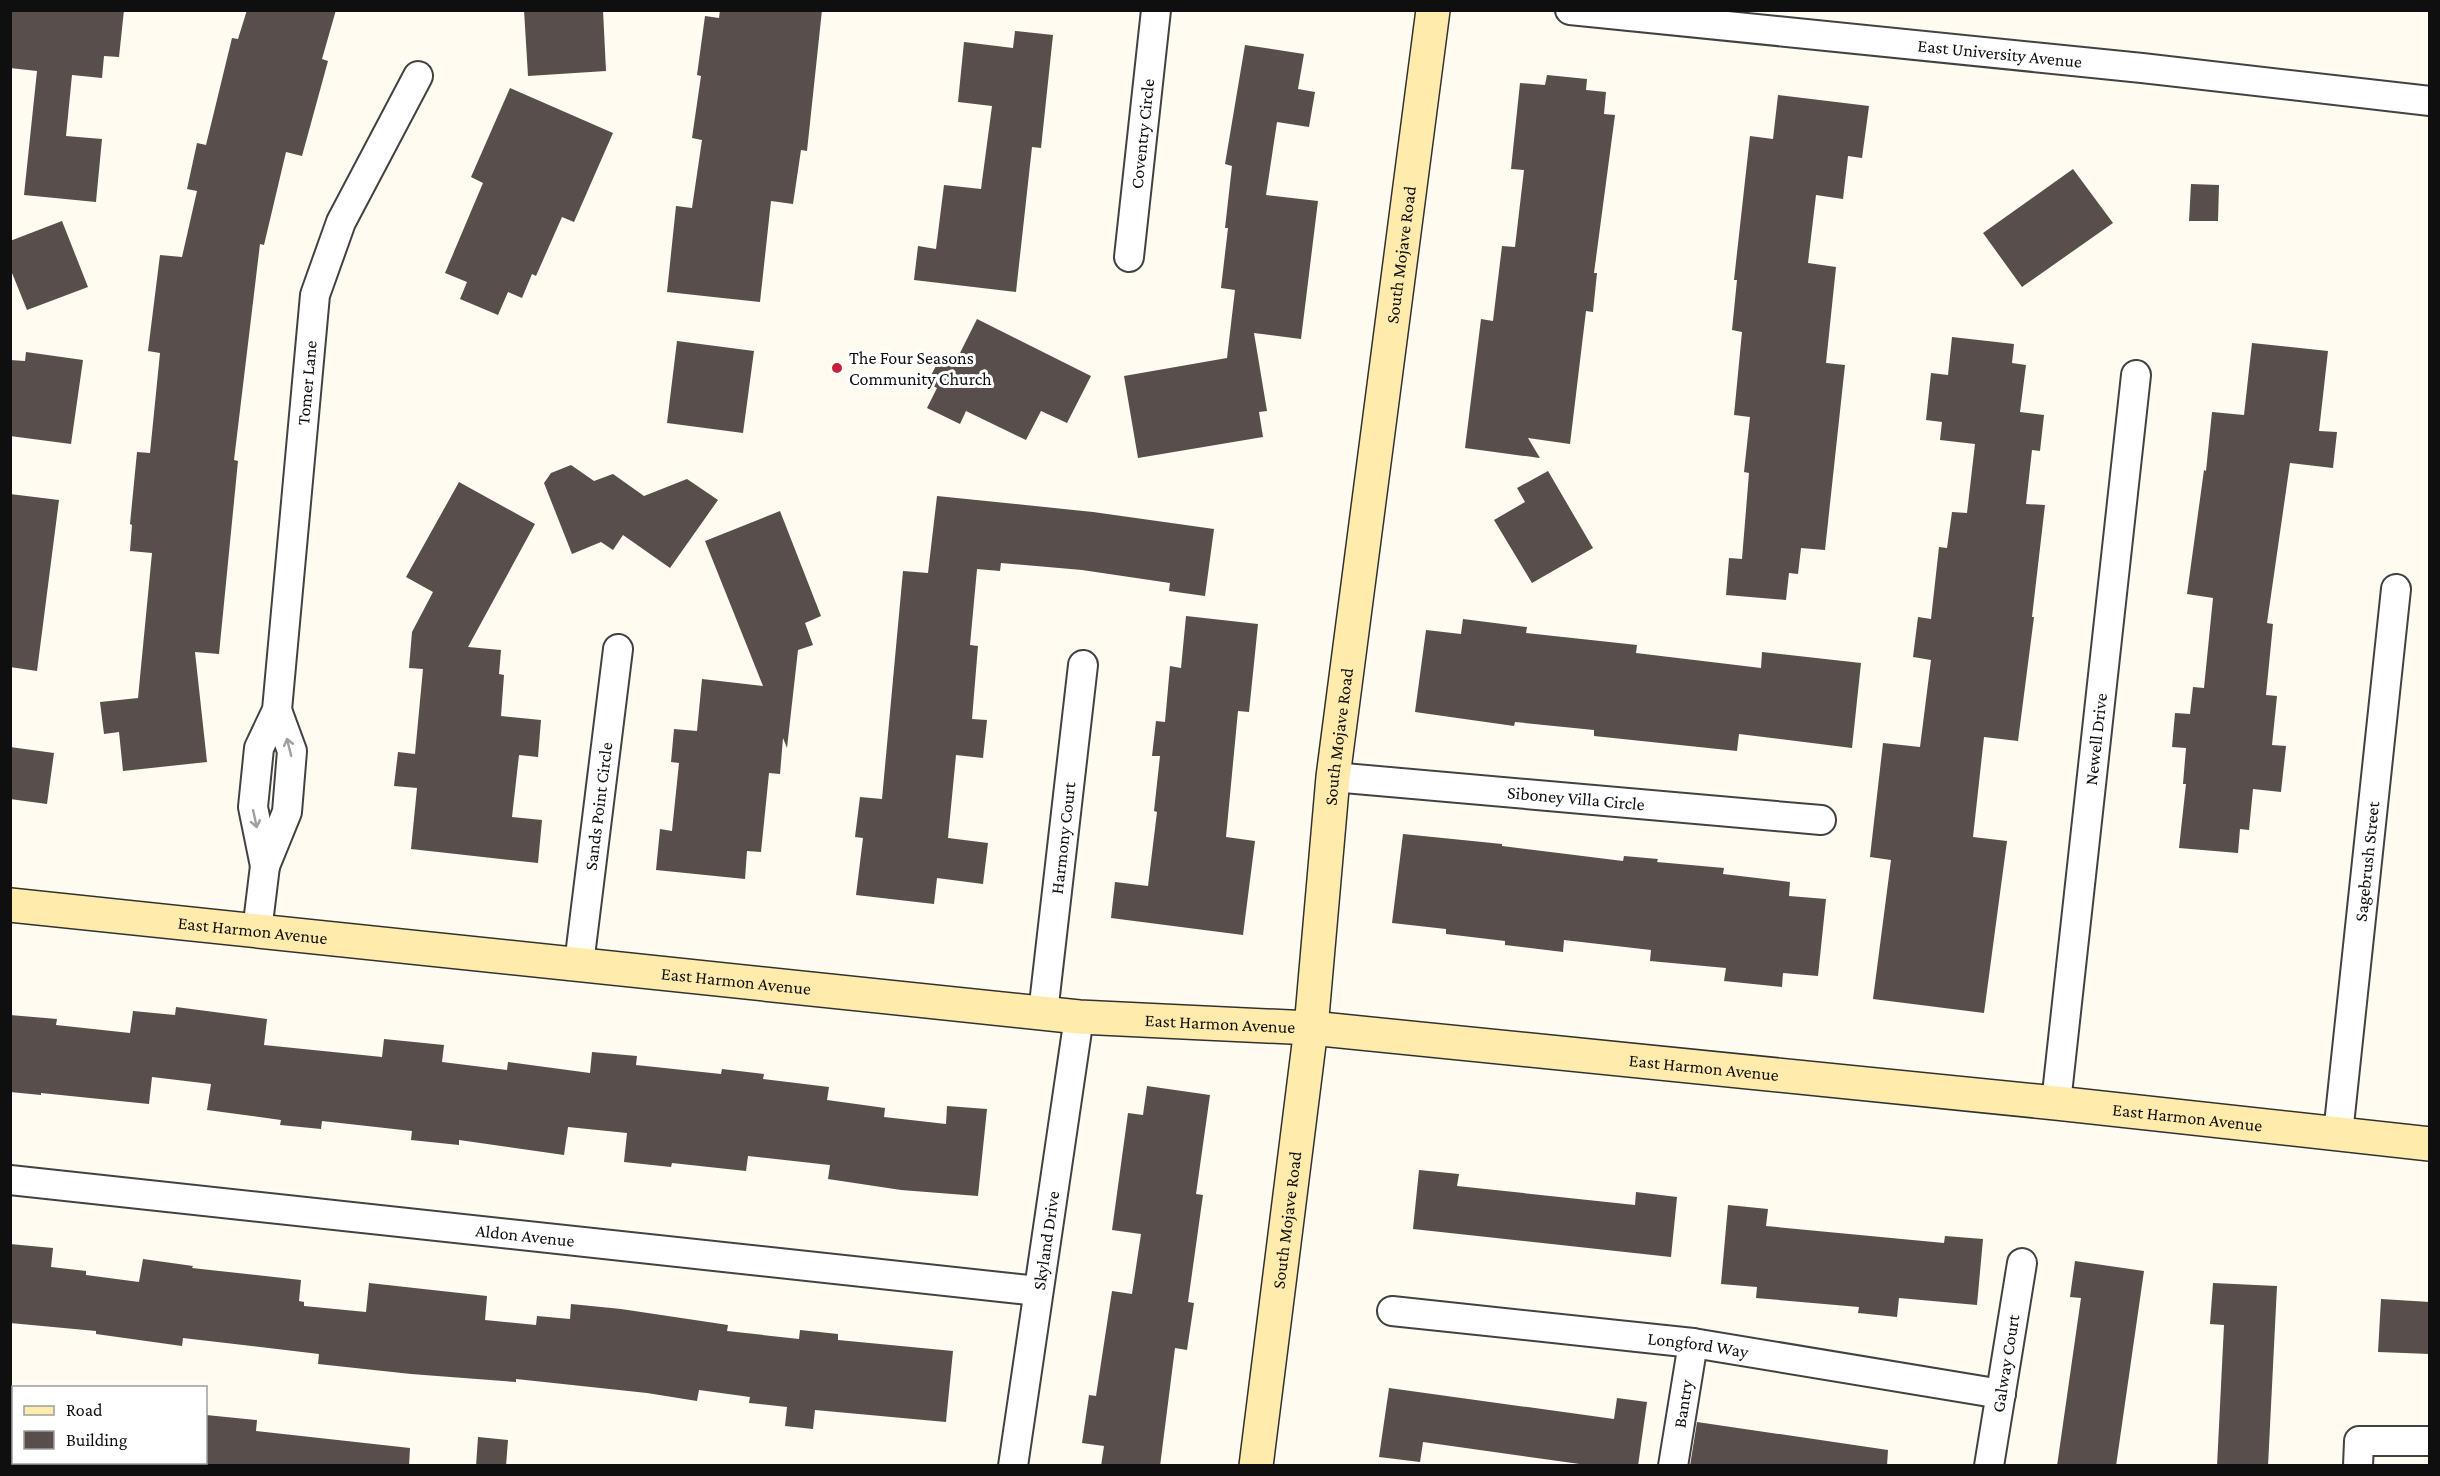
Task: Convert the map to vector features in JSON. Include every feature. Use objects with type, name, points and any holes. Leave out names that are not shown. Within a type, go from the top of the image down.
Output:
[{"type":"main road","name":"South Mojave Road","points":[[1256,1466],[1311,1028],[1333,777],[1433,10]]},
{"type":"main road","name":"East Harmon Avenue","points":[[10,905],[1079,1017],[1311,1028],[2056,1103],[2430,1144]]},
{"type":"street","name":"Coventry Circle","points":[[1129,257],[1156,10]]},
{"type":"street","name":"East University Avenue","points":[[1570,10],[2142,68],[2430,100]]},
{"type":"street","name":"Tomer Lane","points":[[257,931],[265,866],[253,807],[259,748],[277,710],[315,295],[341,222],[417,76]]},
{"type":"street","name":"Newell Drive","points":[[2056,1103],[2136,375]]},
{"type":"street","name":"Sagebrush Street","points":[[2338,1134],[2396,589]]},
{"type":"street","name":"Sands Point Circle","points":[[579,964],[618,649]]},
{"type":"street","name":"Harmony Court","points":[[1043,1013],[1083,664]]},
{"type":"street","name":"Siboney Villa Circle","points":[[1333,777],[1821,820]]},
{"type":"street","name":"Skyland Drive","points":[[1013,1466],[1079,1017]]},
{"type":"street","name":"Aldon Avenue","points":[[10,1180],[1038,1291]]},
{"type":"street","name":"Galway Court","points":[[1989,1466],[2022,1263]]},
{"type":"street","name":"Longford Way","points":[[1392,1311],[1693,1344],[2001,1394]]},
{"type":"street","name":"Bantry","points":[[1673,1466],[1693,1344]]},
{"type":"street","points":[[2358,1453],[2430,1441]]},
{"type":"building","points":[[10,10],[124,10],[119,57],[104,56],[102,78],[72,75],[66,136],[102,139],[96,202],[24,195],[37,71],[10,68]]},
{"type":"building","points":[[247,10],[336,10],[322,59],[328,61],[302,156],[286,152],[264,245],[260,244],[234,460],[238,461],[219,654],[195,652],[207,762],[123,771],[119,732],[104,734],[100,702],[138,698],[152,553],[130,551],[132,525],[130,524],[137,452],[150,453],[160,353],[148,351],[160,255],[182,257],[197,191],[187,189],[197,143],[206,145],[232,38],[238,39]]},
{"type":"building","points":[[524,10],[603,10],[606,71],[528,76]]},
{"type":"building","points":[[720,10],[822,10],[807,151],[801,150],[793,204],[771,201],[760,302],[667,292],[676,206],[692,208],[702,140],[692,138],[701,76],[697,75],[705,16],[719,18]]},
{"type":"building","points":[[1015,31],[1053,35],[1041,148],[1032,147],[1016,292],[914,280],[918,246],[936,249],[944,185],[981,189],[992,106],[958,102],[964,42],[1013,48]]},
{"type":"building","points":[[1245,45],[1304,54],[1298,89],[1315,92],[1309,127],[1277,122],[1266,195],[1318,201],[1301,339],[1254,333],[1267,411],[1259,412],[1263,437],[1138,458],[1124,376],[1227,358],[1235,290],[1221,288],[1232,166],[1225,164]]},
{"type":"building","points":[[1547,75],[1587,79],[1586,90],[1606,92],[1604,114],[1615,115],[1594,273],[1597,273],[1593,312],[1586,311],[1570,444],[1528,438],[1540,458],[1465,448],[1481,319],[1493,321],[1502,246],[1515,247],[1524,170],[1511,169],[1520,83],[1545,85]]},
{"type":"building","points":[[510,88],[613,133],[574,222],[562,217],[536,276],[532,274],[522,298],[508,292],[498,315],[460,299],[467,282],[445,273],[483,183],[471,177]]},
{"type":"building","points":[[1778,95],[1869,106],[1862,158],[1848,156],[1843,199],[1816,195],[1808,263],[1836,267],[1826,363],[1845,365],[1825,550],[1801,548],[1798,574],[1789,573],[1786,600],[1726,595],[1729,558],[1742,559],[1749,473],[1744,472],[1750,417],[1734,415],[1742,332],[1732,330],[1737,280],[1734,280],[1750,136],[1773,139]]},
{"type":"building","points":[[2073,169],[2113,223],[2022,287],[1983,233]]},
{"type":"building","points":[[2191,184],[2219,185],[2218,221],[2189,221]]},
{"type":"building","points":[[62,221],[88,287],[27,310],[10,268],[10,241]]},
{"type":"building","points":[[977,319],[1091,376],[1067,423],[1041,411],[1026,440],[966,411],[960,424],[927,408],[937,388],[927,383],[940,358],[954,365]]},
{"type":"building","points":[[1952,337],[2014,344],[2012,363],[2026,365],[2020,412],[2044,415],[2040,451],[2032,450],[2026,504],[2045,505],[2032,617],[2034,617],[2018,741],[1984,737],[1973,837],[2007,841],[1984,1013],[1873,999],[1891,860],[1870,857],[1883,743],[1920,747],[1931,660],[1913,657],[1918,617],[1931,619],[1939,547],[1947,548],[1952,512],[1967,513],[1975,444],[1940,440],[1942,422],[1926,420],[1931,373],[1948,375]]},
{"type":"building","points":[[677,341],[754,351],[743,433],[667,423]]},
{"type":"building","points":[[2252,343],[2328,351],[2319,431],[2337,432],[2333,468],[2290,463],[2267,623],[2273,624],[2266,695],[2277,696],[2272,745],[2286,746],[2281,792],[2253,789],[2249,830],[2240,829],[2238,853],[2179,848],[2186,784],[2183,784],[2186,748],[2172,747],[2175,713],[2190,714],[2193,687],[2204,688],[2213,598],[2187,594],[2204,470],[2206,471],[2212,412],[2244,415]]},
{"type":"building","points":[[26,352],[83,360],[71,444],[10,436],[10,360],[25,361]]},
{"type":"building","points":[[571,465],[594,481],[613,474],[644,496],[687,479],[718,500],[670,568],[623,535],[613,550],[601,542],[572,554],[544,483],[551,473]]},
{"type":"building","points":[[1548,471],[1593,548],[1532,583],[1494,520],[1525,502],[1517,488]]},
{"type":"building","points":[[459,482],[535,524],[468,647],[501,650],[499,674],[504,675],[501,716],[541,720],[538,757],[519,755],[512,817],[542,820],[538,863],[411,849],[417,788],[394,786],[398,752],[415,754],[423,669],[409,668],[412,632],[433,592],[406,577]]},
{"type":"building","points":[[10,494],[59,500],[37,671],[10,667]]},
{"type":"building","points":[[937,496],[1093,512],[1214,529],[1205,596],[1169,591],[1170,583],[1082,570],[1001,563],[1000,571],[977,569],[970,645],[978,646],[972,719],[987,720],[983,758],[956,755],[948,838],[988,843],[983,884],[937,878],[934,904],[856,895],[863,838],[855,837],[860,797],[882,799],[903,571],[928,573]]},
{"type":"building","points":[[780,511],[821,616],[805,623],[813,645],[798,650],[787,748],[783,738],[780,774],[769,773],[761,852],[747,851],[745,879],[656,870],[660,829],[672,831],[679,763],[671,762],[674,729],[697,731],[702,679],[763,686],[705,541]]},
{"type":"building","points":[[1186,616],[1258,624],[1249,712],[1238,711],[1226,837],[1255,841],[1243,935],[1111,918],[1115,882],[1148,886],[1157,812],[1154,811],[1160,756],[1152,756],[1156,721],[1165,722],[1170,666],[1181,668]]},
{"type":"building","points":[[1463,619],[1527,627],[1526,633],[1637,645],[1636,653],[1761,668],[1762,652],[1861,663],[1852,748],[1739,734],[1737,751],[1594,736],[1594,730],[1515,722],[1514,726],[1415,712],[1426,630],[1461,634]]},
{"type":"building","points":[[10,747],[54,753],[47,804],[10,799]]},
{"type":"building","points":[[1403,834],[1502,844],[1502,846],[1623,861],[1624,856],[1658,859],[1657,862],[1724,868],[1723,874],[1790,882],[1789,896],[1826,899],[1818,976],[1783,973],[1782,987],[1724,981],[1726,968],[1650,961],[1651,950],[1564,940],[1563,952],[1505,945],[1505,941],[1446,934],[1446,929],[1392,923]]},
{"type":"building","points":[[176,1007],[267,1019],[264,1045],[382,1057],[384,1039],[444,1045],[442,1062],[507,1070],[508,1062],[590,1073],[592,1052],[637,1056],[636,1065],[721,1074],[722,1069],[764,1074],[763,1079],[829,1087],[827,1100],[885,1108],[884,1117],[946,1124],[947,1106],[987,1109],[978,1196],[901,1190],[828,1179],[830,1165],[748,1156],[746,1171],[672,1163],[671,1167],[624,1162],[627,1133],[568,1127],[564,1155],[459,1140],[459,1145],[411,1140],[412,1131],[322,1121],[321,1129],[280,1125],[281,1120],[207,1110],[211,1084],[152,1077],[149,1104],[10,1092],[10,1015],[57,1019],[56,1025],[130,1033],[133,1011],[175,1015]]},
{"type":"building","points":[[1147,1086],[1210,1095],[1196,1194],[1203,1195],[1188,1302],[1194,1303],[1187,1350],[1175,1348],[1160,1466],[1101,1466],[1104,1446],[1082,1443],[1089,1395],[1096,1396],[1112,1291],[1132,1294],[1141,1234],[1112,1230],[1128,1113],[1143,1115]]},
{"type":"building","points":[[1419,1170],[1459,1174],[1457,1186],[1635,1205],[1636,1192],[1677,1197],[1671,1257],[1413,1229]]},
{"type":"building","points":[[1728,1205],[1768,1209],[1766,1226],[1944,1243],[1945,1236],[1983,1239],[1977,1305],[1899,1298],[1897,1317],[1858,1313],[1859,1307],[1756,1298],[1757,1287],[1721,1284]]},
{"type":"building","points":[[10,1244],[53,1248],[51,1267],[86,1271],[86,1275],[139,1282],[143,1259],[193,1266],[192,1268],[301,1280],[299,1301],[304,1302],[304,1306],[366,1312],[369,1283],[487,1296],[485,1320],[536,1325],[537,1316],[570,1319],[571,1304],[728,1325],[727,1331],[799,1339],[800,1330],[838,1334],[838,1340],[953,1351],[946,1422],[815,1410],[813,1429],[785,1426],[787,1407],[749,1403],[750,1397],[699,1390],[697,1401],[647,1393],[516,1379],[516,1382],[411,1374],[318,1364],[319,1354],[183,1338],[182,1346],[96,1334],[96,1331],[10,1323]]},
{"type":"building","points":[[2075,1261],[2144,1271],[2116,1466],[2057,1466],[2081,1298],[2070,1297]]},
{"type":"building","points":[[2213,1283],[2277,1286],[2268,1466],[2217,1466],[2224,1325],[2210,1324]]},
{"type":"building","points":[[2381,1299],[2430,1302],[2430,1354],[2378,1352]]},
{"type":"building","points":[[1389,1388],[1614,1419],[1617,1398],[1647,1402],[1638,1466],[1594,1466],[1423,1442],[1420,1462],[1379,1457]]},
{"type":"building","points":[[207,1415],[257,1420],[256,1431],[410,1448],[409,1466],[206,1466]]},
{"type":"building","points":[[1697,1422],[1888,1450],[1887,1466],[1690,1466]]},
{"type":"building","points":[[478,1437],[508,1440],[506,1466],[476,1466]]},
{"type":"place","name":"The Four Seasons Community Church","points":[[837,368]]}]
